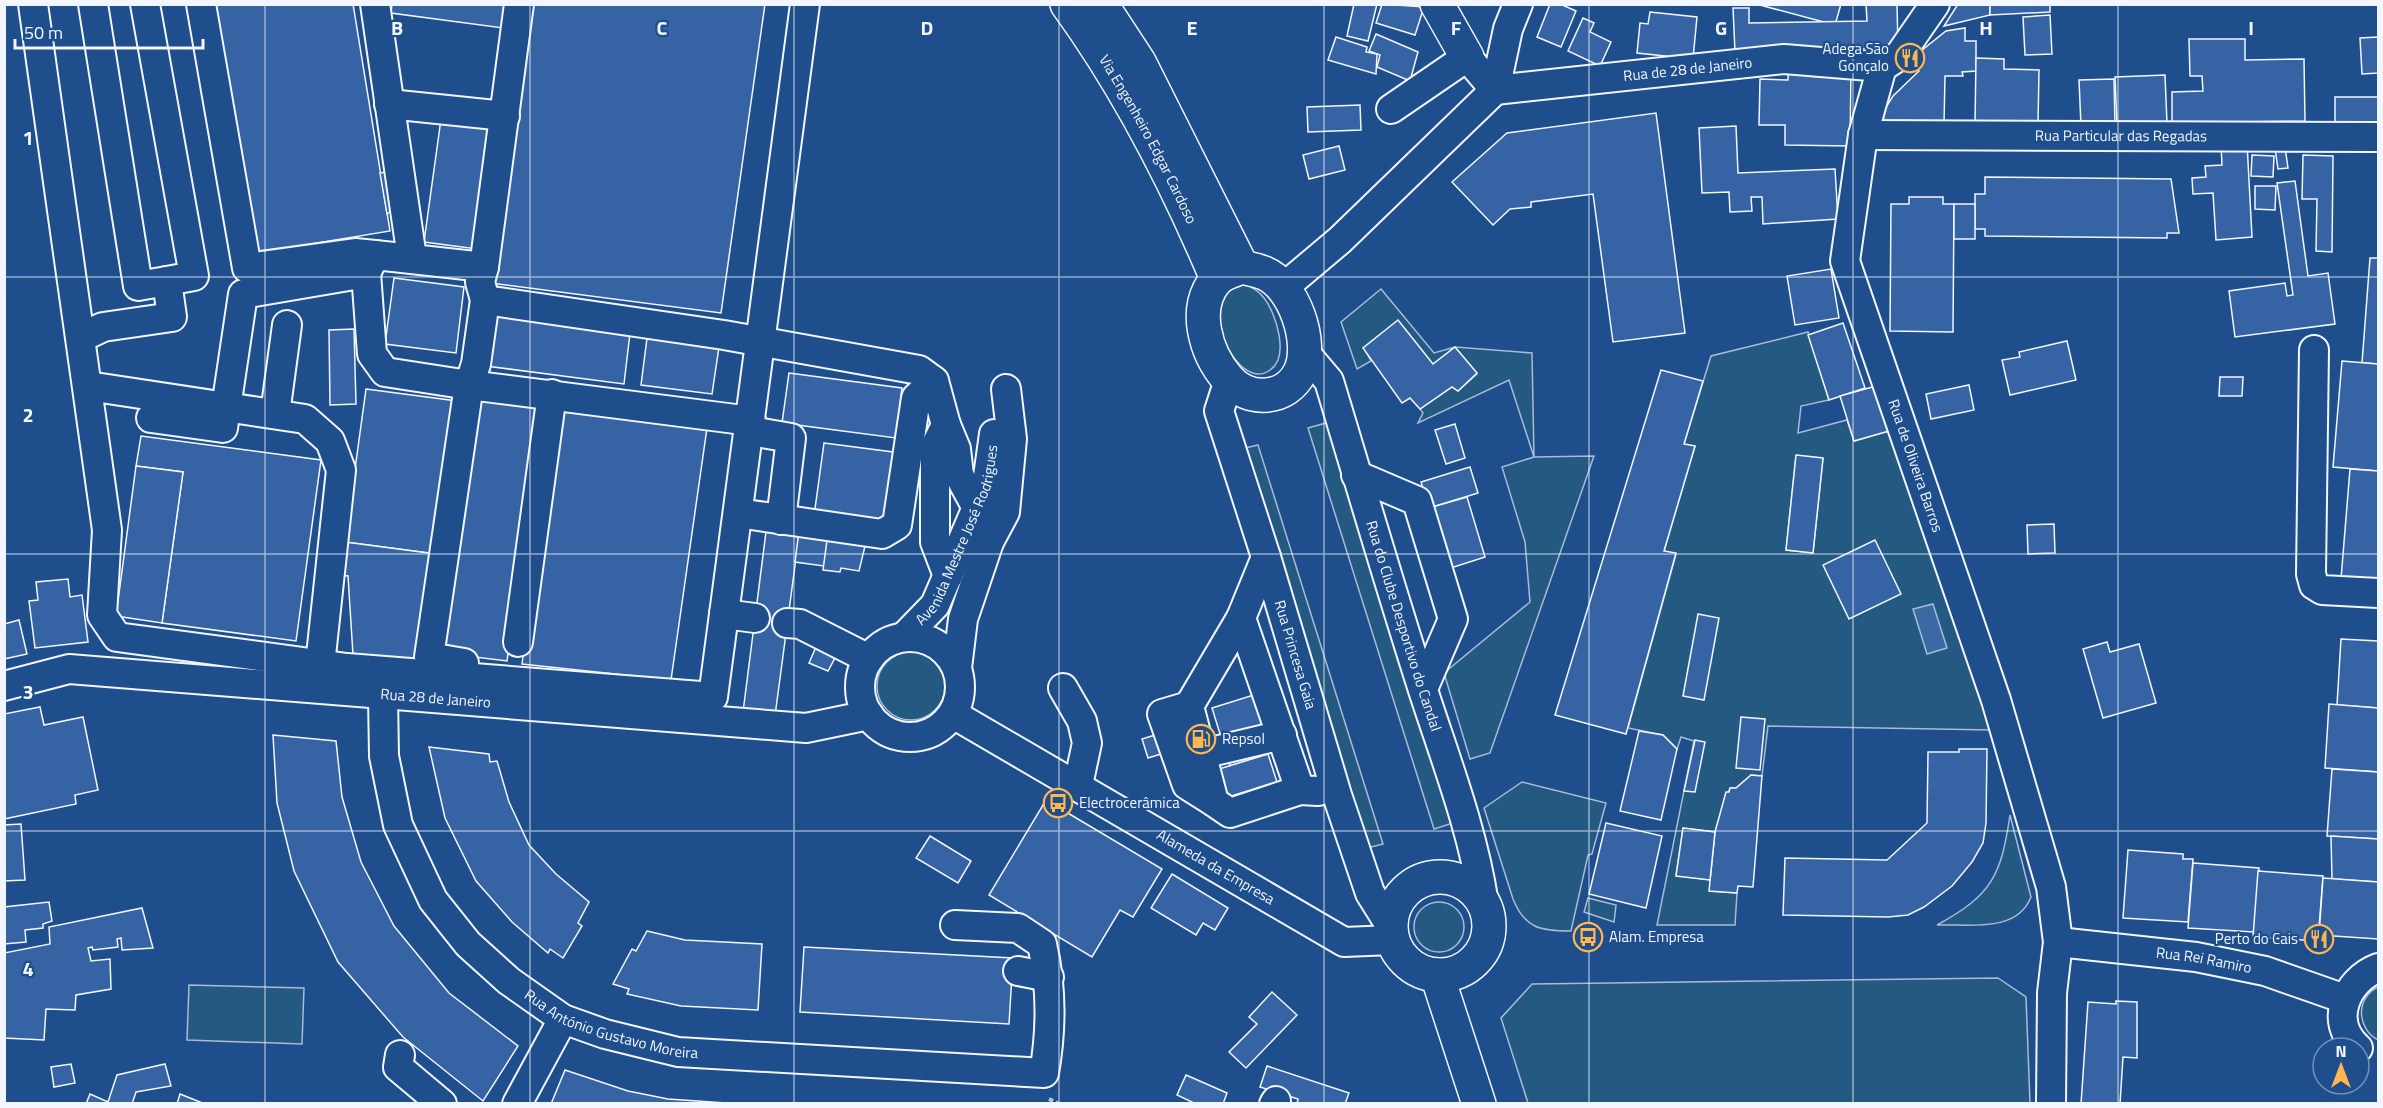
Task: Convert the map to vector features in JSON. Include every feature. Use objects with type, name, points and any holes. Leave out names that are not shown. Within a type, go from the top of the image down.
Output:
[{"type":"main road","name":"Via Engenheiro Edgar Cardoso","points":[[1067,4],[1127,69]]},
{"type":"main road","name":"Via Engenheiro Edgar Cardoso","points":[[1101,4],[1193,221],[1230,273]]},
{"type":"main road","points":[[1437,4],[1467,57]]},
{"type":"main road","points":[[1230,273],[1265,273],[1283,288],[1298,314],[1306,355],[1300,374],[1277,395],[1264,397],[1229,380],[1210,350],[1203,320],[1205,300],[1230,273]]},
{"type":"main road","points":[[1434,877],[1449,877],[1463,882],[1484,904],[1488,918],[1488,933],[1476,960],[1450,974],[1437,975],[1409,964],[1399,953],[1391,932],[1393,910],[1400,897],[1410,886],[1434,877]]},
{"type":"main road","points":[[1437,975],[1479,1104]]},
{"type":"street","points":[[33,4],[82,337],[107,530],[102,615],[117,637],[320,665],[713,697],[751,426],[805,4]]},
{"type":"street","points":[[93,4],[138,286],[194,276],[145,4]]},
{"type":"street","points":[[201,4],[247,268],[355,253],[371,264]]},
{"type":"street","points":[[375,4],[412,258]]},
{"type":"street","points":[[494,680],[486,666],[429,657],[469,385],[476,364],[485,300],[480,282],[484,267],[519,4]]},
{"type":"street","points":[[1283,288],[1340,240],[1496,90],[1508,29],[1518,4]]},
{"type":"street","points":[[1882,66],[1899,57],[1935,4]]},
{"type":"street","points":[[1391,109],[1467,57],[1496,90]]},
{"type":"street","name":"Rua de 28 de Janeiro","points":[[1496,90],[1784,59],[1882,66]]},
{"type":"street","name":"Rua de Oliveira Barros","points":[[1882,66],[1863,135],[1845,261],[1996,700],[2051,887],[2058,942],[2052,993],[2051,1104]]},
{"type":"street","points":[[389,104],[505,116]]},
{"type":"street","name":"Rua Particular das Regadas","points":[[1863,135],[2379,137]]},
{"type":"street","points":[[151,418],[223,428],[243,294],[371,264],[412,258],[484,267]]},
{"type":"street","points":[[371,264],[372,354],[385,372],[469,385],[552,394],[751,426],[791,438],[781,520]]},
{"type":"street","points":[[82,337],[103,327],[172,317],[167,281]]},
{"type":"street","points":[[485,300],[762,342],[920,370],[934,381],[946,425],[956,449],[959,475],[977,508],[989,542]]},
{"type":"street","points":[[274,414],[287,325]]},
{"type":"street","points":[[2314,350],[2311,562],[2313,585],[2322,590],[2379,593]]},
{"type":"street","name":"Rua do Clube Desportivo do Candal","points":[[1306,355],[1329,381],[1423,689],[1461,801],[1478,863],[1484,904]]},
{"type":"street","name":"Rua Princesa Gaia","points":[[1229,380],[1219,411],[1266,557],[1337,795],[1370,893],[1391,932]]},
{"type":"street","points":[[738,513],[882,534],[897,525],[916,398],[934,381]]},
{"type":"street","points":[[88,386],[304,419],[330,441],[341,470],[320,665]]},
{"type":"street","name":"Avenida Mestre José Rodrigues","points":[[904,637],[935,605],[987,484],[994,437],[1006,389],[1012,439],[1005,512],[989,542],[963,619],[957,668]]},
{"type":"street","points":[[518,642],[552,394]]},
{"type":"street","points":[[946,425],[935,447],[935,542],[948,576]]},
{"type":"street","points":[[1356,475],[1417,501],[1453,619],[1423,689]]},
{"type":"street","points":[[1266,557],[1241,618],[1189,706],[1162,714],[1187,785],[1230,813],[1300,790],[1337,795]]},
{"type":"street","points":[[724,614],[755,618]]},
{"type":"street","points":[[1241,618],[1300,790]]},
{"type":"street","points":[[787,623],[800,624],[869,659],[860,682],[862,700],[868,715],[880,727],[895,735],[912,737],[935,730],[953,714]]},
{"type":"street","name":"Avenida Mestre José Rodrigues","points":[[869,659],[888,642],[904,637],[921,638],[936,643],[948,654],[957,668],[961,683],[960,699],[953,714]]},
{"type":"street","name":"Rua 28 de Janeiro","points":[[4,686],[69,669],[383,696],[806,728],[868,715]]},
{"type":"street","points":[[1063,688],[1082,721],[1087,743],[1078,785]]},
{"type":"street","name":"Rua António Gustavo Moreira","points":[[383,696],[384,756],[398,825],[432,900],[468,944],[509,981],[563,1019],[605,1034],[678,1052],[1044,1072],[1051,1032],[1049,977]]},
{"type":"street","points":[[1189,706],[1214,802]]},
{"type":"street","name":"Alameda da Empresa","points":[[953,714],[1344,942],[1391,932]]},
{"type":"street","points":[[1202,754],[1282,735]]},
{"type":"street","points":[[955,925],[1018,928],[1042,944],[1049,977],[1018,970]]},
{"type":"street","name":"Rua Rei Ramiro","points":[[2058,942],[2196,957],[2265,970],[2345,999]]},
{"type":"street","points":[[2350,1036],[2346,1031],[2343,1015],[2345,999],[2352,986],[2363,974],[2379,968]]},
{"type":"street","points":[[517,1104],[563,1019]]},
{"type":"street","points":[[400,1055],[398,1067],[442,1104]]},
{"type":"shaded area","points":[[1241,283],[1248,285],[1264,298],[1273,314],[1279,335],[1279,355],[1276,364],[1261,374],[1252,373],[1235,360],[1223,340],[1218,321],[1221,294]]},
{"type":"shaded area","points":[[1381,289],[1434,353],[1455,347],[1433,364],[1364,348],[1371,361],[1357,369],[1341,322]]},
{"type":"shaded area","points":[[1808,332],[1829,400],[1801,406],[1798,433],[1847,420],[1854,441],[1889,431],[1992,730],[1768,726],[1762,776],[1751,775],[1736,788],[1730,788],[1715,832],[1683,828],[1676,875],[1710,880],[1710,891],[1737,893],[1735,925],[1657,925],[1694,741],[1681,737],[1677,749],[1663,735],[1628,728],[1676,554],[1664,551],[1695,446],[1684,444],[1711,356]],"holes":[[[1796,456],[1823,459],[1813,553],[1786,550]]]},
{"type":"shaded area","points":[[1455,347],[1532,353],[1534,457],[1509,380],[1418,423],[1423,413],[1420,409],[1452,387],[1458,391],[1477,374]]},
{"type":"shaded area","points":[[1326,423],[1453,823],[1434,829],[1308,428]]},
{"type":"shaded area","points":[[1258,445],[1383,844],[1367,848],[1241,449]]},
{"type":"shaded area","points":[[1594,456],[1490,753],[1470,759],[1444,673],[1530,602],[1525,542],[1502,467],[1534,457]]},
{"type":"shaded area","points":[[1933,604],[1947,648],[1927,654],[1913,609]]},
{"type":"shaded area","points":[[911,652],[924,654],[935,662],[943,673],[945,686],[943,699],[935,710],[924,718],[911,720],[898,718],[887,710],[879,699],[877,686],[879,673],[887,662],[898,654]]},
{"type":"shaded area","points":[[1522,782],[1606,803],[1592,854],[1588,855],[1571,931],[1543,929],[1535,926],[1523,917],[1513,899],[1484,808]]},
{"type":"shaded area","points":[[2010,815],[2031,897],[2024,908],[2015,916],[1991,924],[1937,925],[1970,904],[1991,882],[2003,854]]},
{"type":"shaded area","points":[[1588,898],[1616,905],[1614,922],[1584,912]]},
{"type":"shaded area","points":[[1444,902],[1457,909],[1463,917],[1463,937],[1457,945],[1449,951],[1434,952],[1421,945],[1415,937],[1414,922],[1421,909],[1429,903]]},
{"type":"shaded area","points":[[1998,978],[2026,997],[2030,1103],[1528,1103],[1501,1018],[1532,984]]},
{"type":"shaded area","points":[[189,985],[304,988],[302,1044],[187,1040]]},
{"type":"shaded area","points":[[2378,987],[2378,1040],[2366,1029],[2362,1006],[2365,998]]},
{"type":"building","points":[[216,4],[353,4],[390,231],[257,253]]},
{"type":"building","points":[[392,4],[506,4],[503,28],[391,13]]},
{"type":"building","points":[[526,4],[765,4],[721,313],[490,283]]},
{"type":"building","points":[[1354,4],[1377,4],[1368,41],[1347,36]]},
{"type":"building","points":[[1382,4],[1424,7],[1415,35],[1376,23]]},
{"type":"building","points":[[1550,4],[1560,4],[1576,11],[1561,47],[1537,37]]},
{"type":"building","points":[[1756,4],[1841,4],[1835,25]]},
{"type":"building","points":[[1866,4],[1897,4],[1898,48],[1735,52],[1733,8],[1749,8],[1749,23],[1867,21]]},
{"type":"building","points":[[1958,4],[1990,4],[1990,15],[1944,26]]},
{"type":"building","points":[[1990,4],[2050,4],[2050,12],[1990,15]]},
{"type":"building","points":[[1650,12],[1697,17],[1693,59],[1637,53],[1640,23],[1648,24]]},
{"type":"building","points":[[2050,15],[2052,54],[2025,55],[2023,17]]},
{"type":"building","points":[[1583,18],[1594,23],[1590,32],[1611,42],[1600,66],[1568,51]]},
{"type":"building","points":[[1965,28],[1965,41],[1976,41],[1976,71],[1962,72],[1963,76],[1945,76],[1944,125],[1884,124],[1883,112],[1893,96],[1919,71],[1911,59],[1946,31]]},
{"type":"building","points":[[1376,34],[1418,52],[1410,81],[1377,67],[1380,55],[1369,51]]},
{"type":"building","points":[[1336,37],[1367,47],[1366,52],[1377,54],[1376,74],[1328,60]]},
{"type":"building","points":[[2378,37],[2378,73],[2362,74],[2360,38]]},
{"type":"building","points":[[2189,39],[2245,39],[2245,60],[2304,59],[2305,121],[2172,123],[2172,92],[2203,91],[2202,76],[2190,76]]},
{"type":"building","points":[[1976,58],[2004,59],[2004,69],[2039,70],[2038,125],[1975,124]]},
{"type":"building","points":[[1788,66],[1851,67],[1850,146],[1785,145],[1785,125],[1759,125],[1760,79],[1788,80]]},
{"type":"building","points":[[2165,75],[2167,123],[2117,125],[2115,77]]},
{"type":"building","points":[[2114,79],[2115,125],[2081,126],[2079,80]]},
{"type":"building","points":[[2335,97],[2378,97],[2378,126],[2335,127]]},
{"type":"building","points":[[1360,105],[1361,130],[1308,132],[1307,107]]},
{"type":"building","points":[[1656,113],[1685,333],[1613,342],[1593,194],[1531,202],[1531,207],[1510,209],[1493,225],[1452,182],[1507,133]]},
{"type":"building","points":[[441,119],[495,126],[477,249],[424,242]]},
{"type":"building","points":[[1736,126],[1738,173],[1835,169],[1838,219],[1763,224],[1762,197],[1751,197],[1752,211],[1730,212],[1729,192],[1702,193],[1699,128]]},
{"type":"building","points":[[2247,143],[2252,237],[2216,240],[2213,193],[2193,194],[2192,178],[2206,177],[2205,166],[2222,165],[2221,145]]},
{"type":"building","points":[[1339,146],[1345,170],[1309,179],[1303,155]]},
{"type":"building","points":[[2285,147],[2288,168],[2278,169],[2275,148]]},
{"type":"building","points":[[2252,155],[2274,156],[2273,177],[2251,176]]},
{"type":"building","points":[[2303,155],[2333,156],[2332,252],[2316,251],[2317,199],[2302,199]]},
{"type":"building","points":[[390,171],[396,207],[387,214],[380,173]]},
{"type":"building","points":[[1985,177],[2171,179],[2179,233],[2167,233],[2167,238],[1985,236],[1985,229],[1975,229],[1975,194],[1985,194]]},
{"type":"building","points":[[2295,181],[2308,276],[2328,273],[2335,324],[2235,337],[2229,291],[2285,283],[2287,296],[2293,295],[2277,183]]},
{"type":"building","points":[[2255,186],[2276,186],[2275,210],[2255,209]]},
{"type":"building","points":[[1909,197],[1943,197],[1943,204],[1954,204],[1953,332],[1890,331],[1891,204],[1909,204]]},
{"type":"building","points":[[1954,204],[1975,204],[1975,239],[1954,239]]},
{"type":"building","points":[[2370,258],[2378,258],[2378,364],[2362,363]]},
{"type":"building","points":[[1831,269],[1839,318],[1795,325],[1787,276]]},
{"type":"building","points":[[394,278],[464,287],[456,353],[385,344]]},
{"type":"building","points":[[493,316],[630,333],[624,384],[486,366]]},
{"type":"building","points":[[1398,320],[1433,364],[1455,347],[1477,373],[1458,391],[1452,387],[1420,409],[1410,398],[1402,403],[1363,348]]},
{"type":"building","points":[[1843,323],[1865,388],[1829,400],[1808,335]]},
{"type":"building","points":[[354,329],[356,404],[330,405],[329,330]]},
{"type":"building","points":[[647,338],[719,347],[712,394],[641,385]]},
{"type":"building","points":[[2067,341],[2076,380],[2010,395],[2002,360],[2020,357],[2019,352]]},
{"type":"building","points":[[2342,361],[2378,364],[2378,471],[2333,467]]},
{"type":"building","points":[[1661,370],[1703,381],[1684,444],[1695,446],[1664,551],[1676,553],[1626,734],[1555,715]]},
{"type":"building","points":[[789,373],[902,388],[896,438],[782,423]]},
{"type":"building","points":[[2220,377],[2243,377],[2242,396],[2219,396]]},
{"type":"building","points":[[1969,385],[1974,410],[1931,419],[1926,394]]},
{"type":"building","points":[[1876,386],[1889,431],[1854,441],[1840,396]]},
{"type":"building","points":[[366,389],[457,401],[436,554],[345,542]]},
{"type":"building","points":[[475,396],[542,405],[507,661],[451,654],[441,642]]},
{"type":"building","points":[[557,408],[707,428],[671,680],[522,664]]},
{"type":"building","points":[[1455,424],[1465,458],[1446,464],[1435,430]]},
{"type":"building","points":[[141,436],[321,460],[296,641],[162,623],[183,472],[136,466]]},
{"type":"building","points":[[824,443],[893,452],[883,525],[814,516]]},
{"type":"building","points":[[1796,455],[1823,458],[1813,553],[1786,550]]},
{"type":"building","points":[[136,466],[183,472],[162,623],[116,616]]},
{"type":"building","points":[[1470,467],[1478,493],[1429,508],[1421,482]]},
{"type":"building","points":[[2350,469],[2378,471],[2378,582],[2341,579]]},
{"type":"building","points":[[1467,497],[1485,557],[1426,576],[1429,508]]},
{"type":"building","points":[[767,524],[800,528],[775,716],[743,712]]},
{"type":"building","points":[[2054,524],[2055,553],[2028,554],[2027,525]]},
{"type":"building","points":[[799,531],[828,535],[824,566],[795,562]]},
{"type":"building","points":[[828,533],[867,538],[859,571],[841,568],[840,572],[823,570]]},
{"type":"building","points":[[1875,540],[1901,594],[1849,619],[1823,565]]},
{"type":"building","points":[[345,542],[436,554],[421,665],[353,655],[348,576],[341,575]]},
{"type":"building","points":[[68,579],[70,597],[82,595],[88,642],[35,648],[29,601],[38,600],[36,582]]},
{"type":"building","points":[[1698,614],[1719,618],[1704,700],[1683,696]]},
{"type":"building","points":[[19,620],[27,654],[4,659],[4,624]]},
{"type":"building","points":[[2341,639],[2378,641],[2378,708],[2337,705]]},
{"type":"building","points":[[2107,642],[2110,652],[2139,644],[2156,703],[2103,718],[2083,649]]},
{"type":"building","points":[[816,647],[836,656],[828,671],[809,663]]},
{"type":"building","points":[[1273,689],[1282,720],[1260,726],[1268,754],[1230,766],[1212,708]]},
{"type":"building","points":[[2329,704],[2378,708],[2378,772],[2325,768]]},
{"type":"building","points":[[40,707],[44,725],[83,717],[98,790],[75,795],[76,804],[4,819],[4,714]]},
{"type":"building","points":[[1741,717],[1765,719],[1760,770],[1736,768]]},
{"type":"building","points":[[1178,728],[1184,747],[1148,758],[1142,739]]},
{"type":"building","points":[[1639,731],[1663,735],[1677,749],[1661,820],[1620,811]]},
{"type":"building","points":[[273,735],[336,741],[342,797],[361,862],[394,926],[449,993],[518,1046],[483,1101],[403,1037],[338,962],[294,871],[277,803]]},
{"type":"building","points":[[1695,740],[1705,742],[1695,792],[1684,791]]},
{"type":"building","points":[[429,747],[489,754],[490,762],[497,761],[509,802],[529,845],[556,874],[589,902],[578,923],[582,926],[563,958],[550,949],[548,953],[512,922],[476,881],[445,818]]},
{"type":"building","points":[[1959,749],[1987,749],[1986,823],[1983,843],[1972,862],[1952,886],[1924,907],[1908,915],[1888,917],[1783,915],[1785,858],[1887,860],[1927,823],[1928,752],[1959,752]]},
{"type":"building","points":[[1268,754],[1277,782],[1225,798],[1216,770]]},
{"type":"building","points":[[2332,769],[2378,772],[2378,839],[2327,836]]},
{"type":"building","points":[[1751,775],[1762,776],[1753,887],[1738,886],[1737,893],[1709,891],[1715,832],[1726,792],[1729,792],[1730,788],[1736,788]]},
{"type":"building","points":[[1046,800],[1162,869],[1133,917],[1120,910],[1092,957],[989,895]]},
{"type":"building","points":[[1606,823],[1662,836],[1646,908],[1589,894]]},
{"type":"building","points":[[21,824],[25,880],[4,881],[4,825]]},
{"type":"building","points":[[1683,828],[1715,832],[1710,880],[1676,876]]},
{"type":"building","points":[[930,836],[971,861],[958,883],[916,858]]},
{"type":"building","points":[[2331,836],[2378,839],[2378,882],[2332,879]]},
{"type":"building","points":[[2128,850],[2183,854],[2183,859],[2193,859],[2188,922],[2123,918]]},
{"type":"building","points":[[2193,863],[2259,868],[2254,932],[2188,928]]},
{"type":"building","points":[[2258,871],[2323,876],[2318,941],[2253,937]]},
{"type":"building","points":[[1172,874],[1228,908],[1215,930],[1203,923],[1196,935],[1151,908]]},
{"type":"building","points":[[2323,878],[2378,882],[2378,939],[2319,935]]},
{"type":"building","points":[[49,902],[52,921],[43,924],[43,928],[25,930],[26,942],[4,944],[4,907]]},
{"type":"building","points":[[142,908],[153,948],[122,950],[121,938],[117,939],[118,947],[93,950],[92,947],[88,948],[91,961],[110,959],[111,989],[76,995],[75,1010],[46,1009],[44,1040],[4,1038],[4,953],[50,944],[49,927]]},
{"type":"building","points":[[647,931],[685,940],[762,944],[758,1010],[681,1006],[627,994],[629,989],[613,984],[632,949],[636,951]]},
{"type":"building","points":[[804,947],[1013,958],[1009,1024],[800,1012]]},
{"type":"building","points":[[1272,992],[1297,1015],[1246,1068],[1229,1052],[1257,1024],[1249,1017]]},
{"type":"building","points":[[2116,1001],[2137,1002],[2137,1058],[2123,1057],[2120,1104],[2081,1104],[2088,1002],[2116,1004]]},
{"type":"building","points":[[71,1064],[75,1083],[54,1087],[51,1067]]},
{"type":"building","points":[[165,1064],[171,1086],[136,1092],[132,1104],[86,1104],[90,1094],[108,1102],[117,1075]]},
{"type":"building","points":[[1267,1066],[1349,1093],[1345,1104],[1297,1104],[1298,1099],[1260,1087]]},
{"type":"building","points":[[565,1070],[628,1091],[668,1099],[741,1104],[551,1104]]},
{"type":"building","points":[[1186,1075],[1227,1093],[1223,1104],[1196,1104],[1177,1095]]},
{"type":"building","points":[[180,1094],[205,1104],[177,1104]]},
{"type":"place","name":"Adega São Gonçalo","points":[[1910,58]]},
{"type":"place","name":"Repsol","points":[[1201,739]]},
{"type":"place","name":"Electrocerâmica","points":[[1058,803]]},
{"type":"place","name":"Alam. Empresa","points":[[1588,937]]},
{"type":"place","name":"Perto do Cais","points":[[2319,939]]}]
